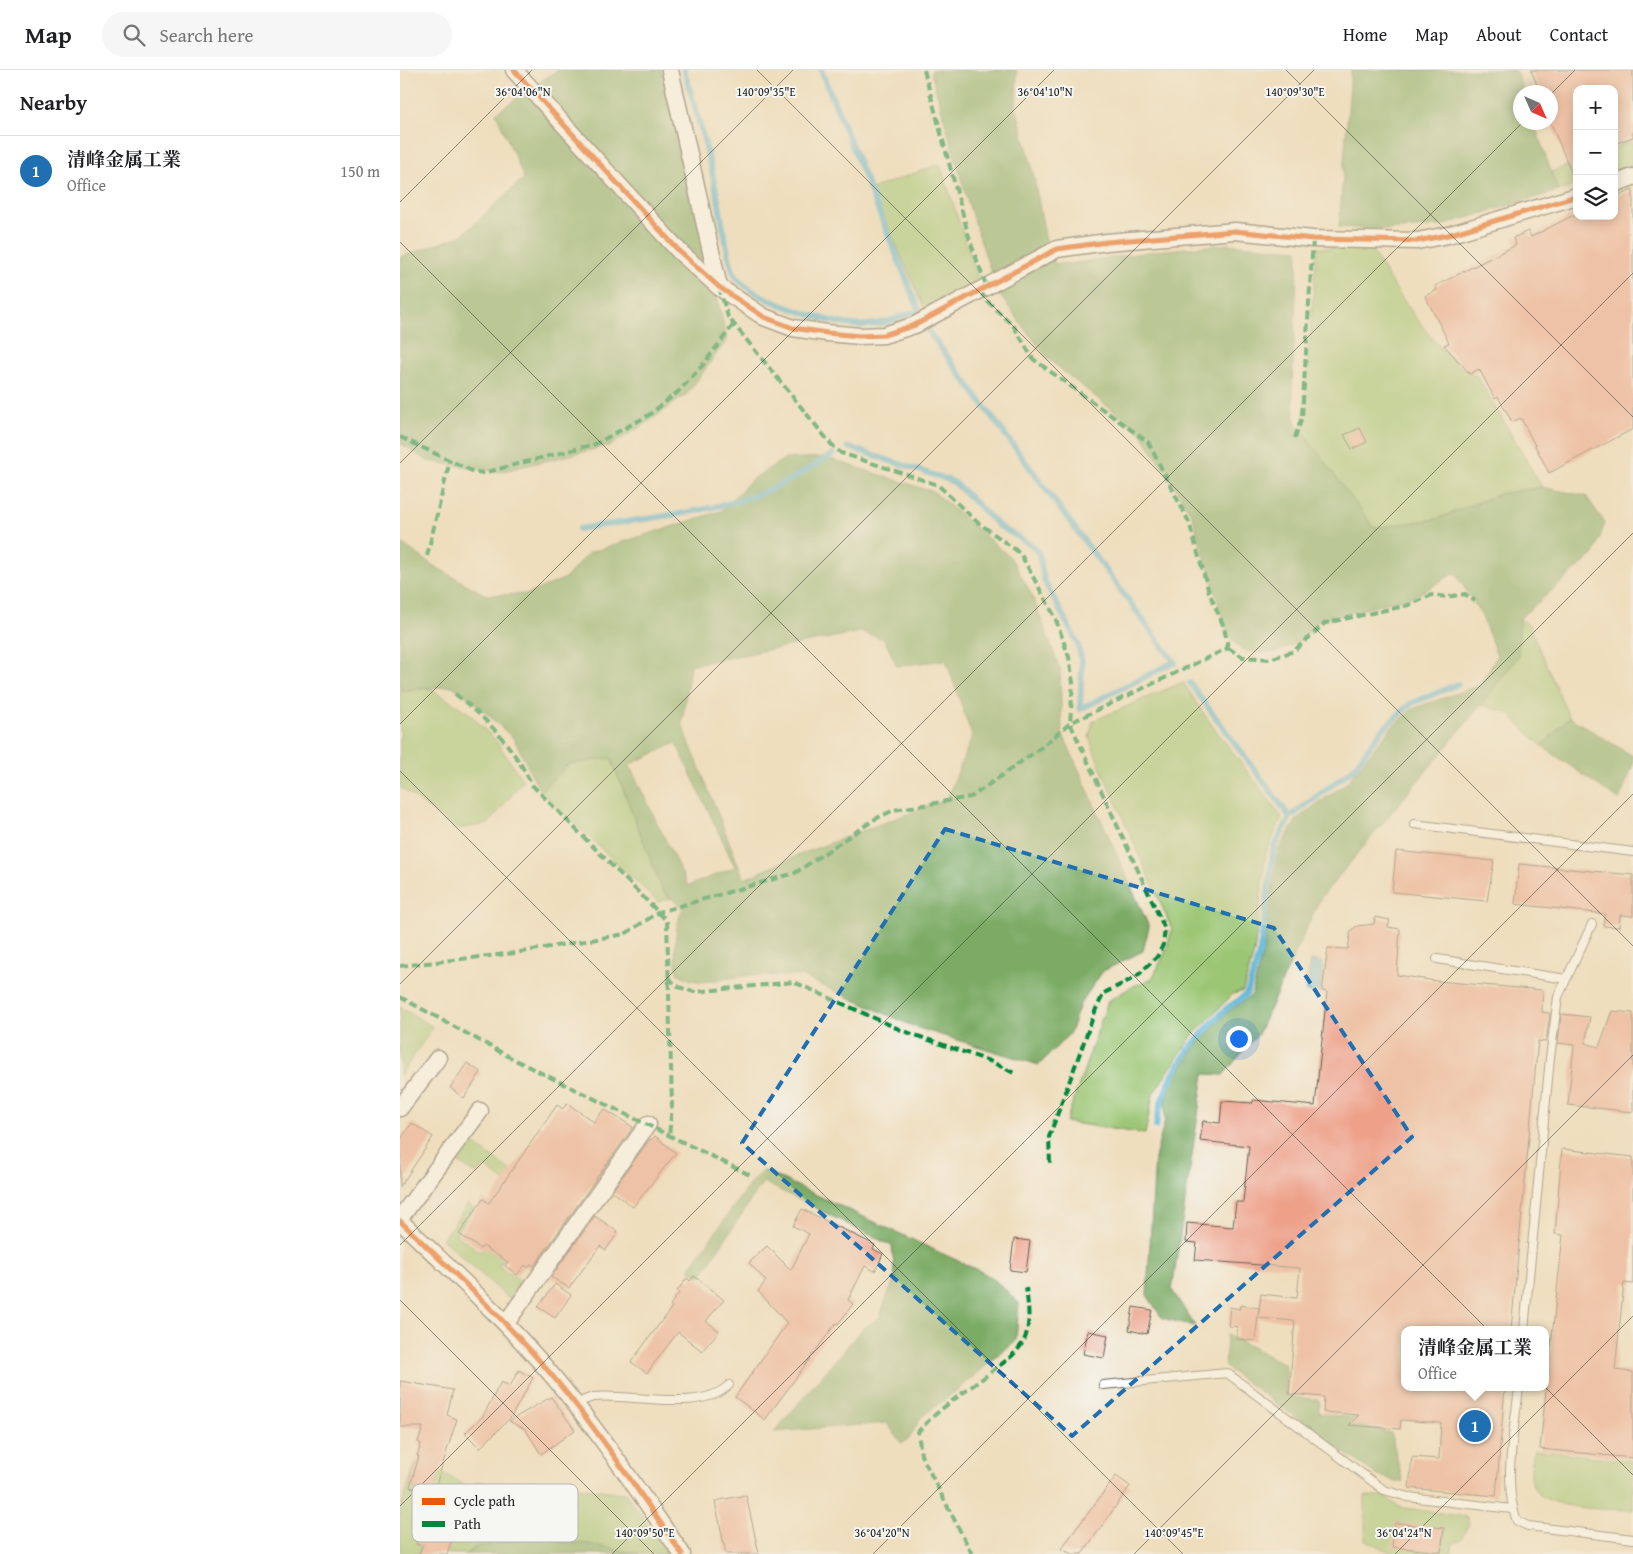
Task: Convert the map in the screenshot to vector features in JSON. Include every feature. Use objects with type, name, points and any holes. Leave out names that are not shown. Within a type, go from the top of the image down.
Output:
[{"type":"street","points":[[514,70],[680,252],[719,287],[764,317],[793,328],[860,336],[884,335],[915,325],[1057,249],[1107,242],[1235,231],[1313,239],[1417,241],[1448,236],[1573,197]]},
{"type":"street","points":[[670,70],[719,287]]},
{"type":"street","points":[[1618,183],[1633,177]]},
{"type":"street","points":[[400,1108],[438,1058]]},
{"type":"street","points":[[480,1111],[400,1220],[506,1323],[575,1404],[682,1554]]},
{"type":"street","points":[[506,1323],[648,1124]]},
{"type":"lane","points":[[1414,824],[1633,852]]},
{"type":"lane","points":[[1524,1326],[1550,1058],[1558,997],[1592,924]]},
{"type":"lane","points":[[1437,959],[1566,979]]},
{"type":"lane","points":[[1103,1385],[1227,1373],[1384,1490],[1408,1497],[1512,1509]]},
{"type":"lane","points":[[575,1404],[593,1398],[684,1400],[719,1394],[729,1385]]},
{"type":"lane","points":[[1519,1391],[1509,1490],[1512,1509],[1517,1521],[1528,1526],[1633,1539]]},
{"type":"highlighted area","points":[[945,829],[1274,928],[1412,1137],[1072,1436],[742,1143]]},
{"type":"green space","points":[[557,70],[662,70],[675,113],[727,340],[687,394],[612,445],[499,472],[428,461],[400,443],[400,257],[461,236],[524,178],[496,113]]},
{"type":"green space","points":[[932,70],[1017,70],[1016,107],[1032,167],[1045,235],[1054,263],[1069,264],[1155,251],[1227,244],[1298,250],[1292,388],[1295,422],[1374,528],[1436,519],[1499,494],[1542,487],[1586,496],[1605,523],[1594,554],[1520,618],[1518,656],[1481,705],[1320,899],[1258,1034],[1223,1075],[1204,1074],[1172,1290],[1195,1326],[1162,1318],[1147,1295],[1155,1158],[1165,1120],[1165,1102],[1173,1079],[1196,1046],[1225,1014],[1252,995],[1264,947],[1278,850],[1298,818],[1346,783],[1390,729],[1412,709],[1480,685],[1497,656],[1481,614],[1455,573],[1415,596],[1319,621],[1299,642],[1276,652],[1257,653],[1242,650],[1228,635],[1192,515],[1141,433],[1048,359],[998,293],[969,206],[931,73]]},
{"type":"green space","points":[[1351,70],[1516,70],[1521,85],[1513,85],[1513,130],[1536,130],[1558,191],[1440,226],[1387,230],[1339,227]]},
{"type":"green space","points":[[1633,141],[1633,167],[1618,172],[1618,147]]},
{"type":"green space","points":[[940,164],[978,279],[925,310],[871,189]]},
{"type":"green space","points":[[1573,164],[1573,186],[1558,191],[1551,172]]},
{"type":"green space","points":[[1317,248],[1371,248],[1403,300],[1434,340],[1449,357],[1464,369],[1477,376],[1542,487],[1499,494],[1436,519],[1374,528],[1302,433]]},
{"type":"green space","points":[[824,457],[934,492],[1011,558],[1032,595],[1060,669],[1062,732],[1149,927],[1143,951],[1103,971],[1080,1004],[1070,1033],[1039,1065],[915,1027],[801,976],[751,975],[702,982],[689,979],[677,973],[676,939],[683,907],[663,892],[611,758],[569,764],[540,791],[514,739],[472,700],[452,686],[400,691],[400,542],[434,566],[486,595],[527,594],[566,578],[588,553],[721,511],[751,480],[784,459]],"holes":[[[861,632],[884,639],[897,666],[946,660],[972,736],[947,799],[806,852],[744,879],[682,724],[690,665]],[[676,743],[735,867],[688,886],[629,765]]]},
{"type":"green space","points":[[1519,618],[1529,625],[1569,717],[1542,746],[1507,712],[1481,705],[1518,656]]},
{"type":"green space","points":[[1183,682],[1203,713],[1282,817],[1266,852],[1254,953],[1243,991],[1233,994],[1192,1036],[1153,1094],[1145,1134],[1066,1122],[1108,1001],[1133,986],[1152,979],[1166,951],[1172,929],[1099,764],[1089,737],[1093,721]]},
{"type":"green space","points":[[429,688],[469,713],[497,742],[523,781],[488,824],[457,829],[400,787],[400,691]]},
{"type":"green space","points":[[1569,717],[1633,756],[1633,765],[1619,800],[1542,746]]},
{"type":"green space","points":[[611,758],[663,892],[672,898],[658,902],[540,791],[569,764]]},
{"type":"green space","points":[[400,1007],[433,1027],[400,1076]]},
{"type":"green space","points":[[471,1142],[539,1191],[520,1236],[499,1266],[526,1284],[515,1299],[508,1298],[442,1239],[468,1204],[473,1208],[456,1234],[480,1252],[489,1243],[519,1192],[485,1167],[476,1174],[455,1160]]},
{"type":"green space","points":[[763,1170],[984,1273],[996,1281],[1019,1303],[1016,1340],[959,1389],[921,1417],[909,1439],[901,1443],[887,1423],[774,1432],[862,1329],[879,1318],[895,1277],[892,1246],[763,1182],[700,1277],[689,1269],[752,1181]]},
{"type":"green space","points":[[1227,1334],[1286,1365],[1286,1396],[1319,1400],[1319,1413],[1368,1420],[1368,1428],[1391,1433],[1403,1483],[1378,1476],[1225,1367]]},
{"type":"green space","points":[[1534,1450],[1633,1461],[1633,1510],[1594,1509],[1564,1505],[1541,1496],[1534,1488],[1531,1479]]},
{"type":"green space","points":[[416,1462],[441,1472],[462,1484],[436,1484],[439,1474],[416,1466],[410,1487],[412,1488],[412,1542],[417,1542],[416,1544],[422,1546],[419,1554],[400,1554],[400,1510]]},
{"type":"green space","points":[[477,1482],[522,1484],[475,1484]]},
{"type":"green space","points":[[578,1487],[625,1493],[668,1554],[639,1554],[588,1544],[563,1542],[578,1542]]},
{"type":"green space","points":[[1365,1496],[1384,1496],[1399,1507],[1467,1517],[1469,1524],[1460,1541],[1453,1543],[1451,1554],[1394,1554],[1365,1540]],"holes":[[[1396,1523],[1444,1529],[1441,1552],[1393,1547]]]},
{"type":"green space","points":[[451,1542],[507,1542],[476,1547],[466,1554],[447,1554]]},
{"type":"green space","points":[[507,1542],[563,1542],[588,1544],[639,1554],[466,1554],[476,1547]]},
{"type":"water","points":[[1310,960],[1323,962],[1320,993],[1306,992]]},
{"type":"building","points":[[1531,70],[1633,70],[1633,137],[1618,143],[1618,85],[1573,85],[1573,176],[1554,130],[1558,130],[1558,85],[1537,85]]},
{"type":"building","points":[[1633,190],[1633,429],[1549,473],[1521,418],[1512,422],[1498,397],[1495,399],[1479,369],[1470,374],[1444,345],[1449,343],[1425,296],[1437,290],[1435,286],[1516,245],[1513,238],[1528,231],[1531,237],[1572,216],[1573,220],[1618,220],[1618,196]]},
{"type":"building","points":[[1360,428],[1367,442],[1352,449],[1344,435]]},
{"type":"building","points":[[1396,851],[1494,861],[1487,901],[1392,892]]},
{"type":"building","points":[[1519,864],[1633,875],[1633,916],[1620,915],[1619,927],[1603,926],[1605,914],[1515,904]]},
{"type":"building","points":[[1375,917],[1390,920],[1388,927],[1400,929],[1397,975],[1436,981],[1543,990],[1542,1012],[1550,1013],[1546,1042],[1538,1041],[1511,1326],[1401,1326],[1401,1391],[1505,1391],[1496,1496],[1409,1488],[1412,1457],[1439,1459],[1441,1423],[1401,1420],[1400,1429],[1349,1425],[1359,1415],[1323,1412],[1324,1397],[1289,1394],[1295,1321],[1258,1318],[1261,1294],[1297,1298],[1300,1268],[1195,1260],[1197,1243],[1186,1242],[1187,1223],[1233,1227],[1236,1202],[1243,1202],[1249,1146],[1200,1141],[1203,1121],[1220,1123],[1222,1101],[1253,1103],[1253,1100],[1315,1106],[1327,992],[1322,991],[1328,948],[1348,949],[1351,930],[1357,926],[1374,924]]},
{"type":"building","points":[[1612,1011],[1633,1013],[1633,1112],[1568,1105],[1574,1045],[1558,1043],[1561,1014],[1590,1017],[1585,1043],[1599,1047]]},
{"type":"building","points":[[467,1063],[481,1072],[464,1098],[450,1088]]},
{"type":"building","points":[[567,1103],[594,1122],[604,1109],[633,1127],[534,1266],[531,1264],[528,1268],[525,1265],[517,1275],[505,1266],[508,1262],[483,1246],[481,1249],[459,1234],[483,1199],[489,1203],[557,1105],[563,1109]]},
{"type":"building","points":[[412,1123],[433,1137],[400,1187],[400,1140]]},
{"type":"building","points":[[655,1136],[676,1153],[633,1207],[612,1191],[650,1139]]},
{"type":"building","points":[[1562,1149],[1633,1157],[1633,1284],[1624,1283],[1615,1370],[1633,1372],[1633,1458],[1540,1449],[1546,1391],[1549,1391],[1549,1355],[1563,1235],[1555,1234]]},
{"type":"building","points":[[802,1209],[875,1245],[873,1249],[883,1254],[875,1271],[865,1266],[848,1300],[853,1304],[838,1324],[836,1323],[765,1420],[735,1397],[787,1323],[758,1291],[766,1281],[749,1263],[767,1246],[791,1270],[809,1234],[793,1226]]},
{"type":"building","points":[[595,1216],[618,1232],[606,1250],[600,1246],[569,1288],[551,1277]]},
{"type":"building","points":[[1014,1239],[1030,1241],[1026,1272],[1010,1270]]},
{"type":"building","points":[[694,1276],[724,1300],[706,1321],[719,1331],[702,1351],[678,1332],[647,1373],[631,1362],[672,1307],[670,1305],[679,1293],[677,1291],[687,1278],[690,1281]]},
{"type":"building","points":[[555,1284],[571,1295],[555,1318],[538,1307]]},
{"type":"building","points":[[1240,1305],[1259,1308],[1255,1341],[1236,1339],[1238,1327],[1228,1326],[1230,1307],[1240,1309]]},
{"type":"building","points":[[1133,1307],[1152,1310],[1147,1334],[1129,1330]]},
{"type":"building","points":[[1088,1331],[1108,1335],[1104,1358],[1083,1354]]},
{"type":"building","points":[[519,1370],[533,1378],[511,1417],[480,1448],[465,1433],[483,1416],[501,1382],[510,1386]]},
{"type":"building","points":[[400,1381],[453,1390],[447,1415],[457,1419],[436,1484],[412,1484],[412,1488],[410,1487],[419,1456],[417,1456],[421,1444],[418,1442],[423,1427],[400,1427]]},
{"type":"building","points":[[551,1397],[575,1430],[541,1454],[525,1429],[509,1421]]},
{"type":"building","points":[[1116,1476],[1130,1486],[1082,1554],[1072,1554],[1061,1549]]},
{"type":"building","points":[[746,1495],[759,1554],[726,1554],[715,1501]]},
{"type":"building","points":[[1395,1523],[1444,1528],[1441,1552],[1392,1547]]},
{"type":"building","points":[[417,1542],[451,1542],[447,1554],[419,1554],[422,1546],[416,1544]]},
{"type":"waterway","points":[[684,70],[711,166],[729,257],[734,273],[741,282],[770,300],[788,307],[825,319],[853,325],[879,324],[919,310]]},
{"type":"waterway","points":[[821,70],[918,308]]},
{"type":"waterway","points":[[926,328],[1175,663]]},
{"type":"waterway","points":[[848,447],[955,483],[999,526],[1033,546],[1039,554],[1044,580],[1078,644],[1082,664],[1080,709],[1174,662]]},
{"type":"waterway","points":[[579,529],[686,513],[728,504],[759,494],[781,484],[833,454]]},
{"type":"waterway","points":[[1190,683],[1290,817]]},
{"type":"waterway","points":[[1156,1126],[1165,1092],[1180,1062],[1213,1022],[1244,997],[1248,991],[1260,951],[1274,847],[1290,817],[1353,769],[1381,731],[1410,704],[1458,684]]},
{"type":"marked path","points":[[924,70],[970,241],[987,288]]},
{"type":"marked path","points":[[1295,438],[1302,417],[1313,239]]},
{"type":"marked path","points":[[719,287],[728,317],[831,444],[841,453],[938,485],[976,521],[1020,553],[1055,617],[1069,657],[1073,683],[1070,723],[1165,929],[1163,945],[1157,957],[1136,977],[1104,993],[1096,1009],[1049,1137],[1050,1164]]},
{"type":"marked path","points":[[980,291],[986,300],[1013,325],[1033,359],[1148,442],[1189,522],[1209,592],[1224,627],[1228,648]]},
{"type":"marked path","points":[[400,437],[472,471],[483,473],[595,444],[649,415],[679,391],[702,366],[734,324]]},
{"type":"marked path","points":[[427,556],[450,460]]},
{"type":"marked path","points":[[1228,648],[1243,657],[1270,659],[1294,651],[1325,623],[1409,605],[1432,595],[1447,597],[1465,594],[1475,601]]},
{"type":"marked path","points":[[400,966],[515,953],[625,934],[659,912],[795,873],[875,819],[894,810],[971,797],[1042,747],[1070,723],[1228,648]]},
{"type":"marked path","points":[[455,694],[499,735],[525,771],[532,785],[667,921],[672,1105],[669,1137]]},
{"type":"marked path","points":[[668,978],[679,987],[694,992],[794,982],[901,1030],[992,1062],[1014,1073]]},
{"type":"marked path","points":[[400,997],[517,1061],[752,1176]]},
{"type":"marked path","points":[[972,1554],[921,1455],[918,1432],[945,1407],[1004,1362],[1019,1347],[1025,1338],[1028,1326],[1026,1288]]},
{"type":"cycle path","points":[[514,70],[680,252],[719,287],[764,317],[793,328],[827,333],[860,336],[884,335],[915,325],[1057,249],[1107,242],[1235,231],[1313,239],[1417,241],[1448,235],[1573,197]]},
{"type":"cycle path","points":[[400,1221],[499,1317],[555,1379],[605,1443],[682,1554]]},
{"type":"place","name":"清峰金属工業","points":[[1475,1426]]}]
